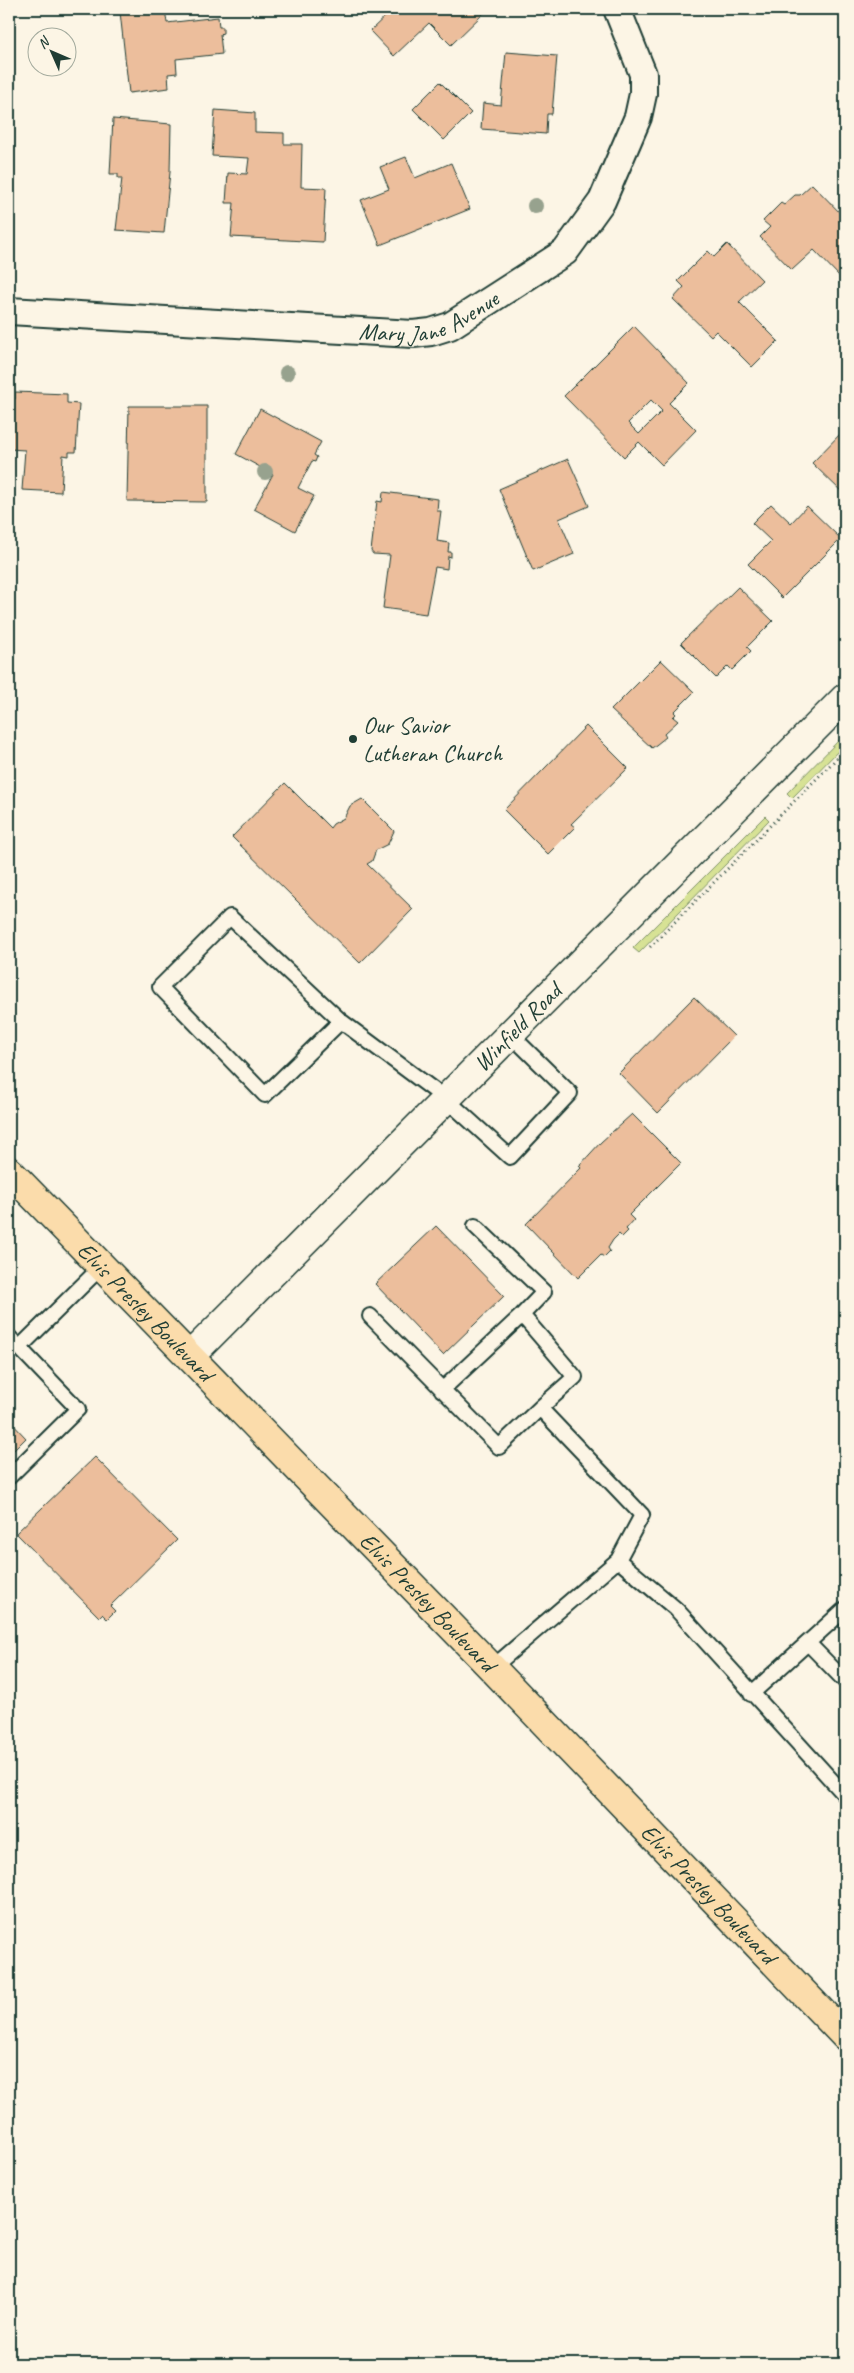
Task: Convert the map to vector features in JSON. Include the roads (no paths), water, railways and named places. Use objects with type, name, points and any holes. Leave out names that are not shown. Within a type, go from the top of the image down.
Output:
[{"type":"main road","name":"Elvis Presley Boulevard","points":[[9,1171],[492,1668],[845,2036]]},
{"type":"street","name":"Mary Jane Avenue","points":[[9,311],[413,334],[431,332],[450,326],[565,252],[602,201],[638,117],[643,94],[643,74],[617,9]]},
{"type":"street","name":"Winfield Road","points":[[190,1356],[845,698]]},
{"type":"lane","points":[[341,1021],[265,1096],[160,987],[230,917],[341,1021],[446,1098],[510,1157],[570,1094],[510,1034]]},
{"type":"lane","points":[[442,1390],[544,1292],[475,1226]]},
{"type":"lane","points":[[19,1348],[102,1266]]},
{"type":"lane","points":[[370,1316],[499,1447],[574,1378],[522,1315]]},
{"type":"lane","points":[[9,1337],[78,1409],[9,1477]]},
{"type":"lane","points":[[492,1668],[618,1560],[642,1514],[540,1408]]},
{"type":"lane","points":[[618,1560],[676,1609],[751,1694],[845,1795]]},
{"type":"lane","points":[[751,1694],[845,1608]]},
{"type":"lane","points":[[808,1643],[845,1681]]},
{"type":"place","name":"Our Savior Lutheran Church","points":[[353,739]]}]
